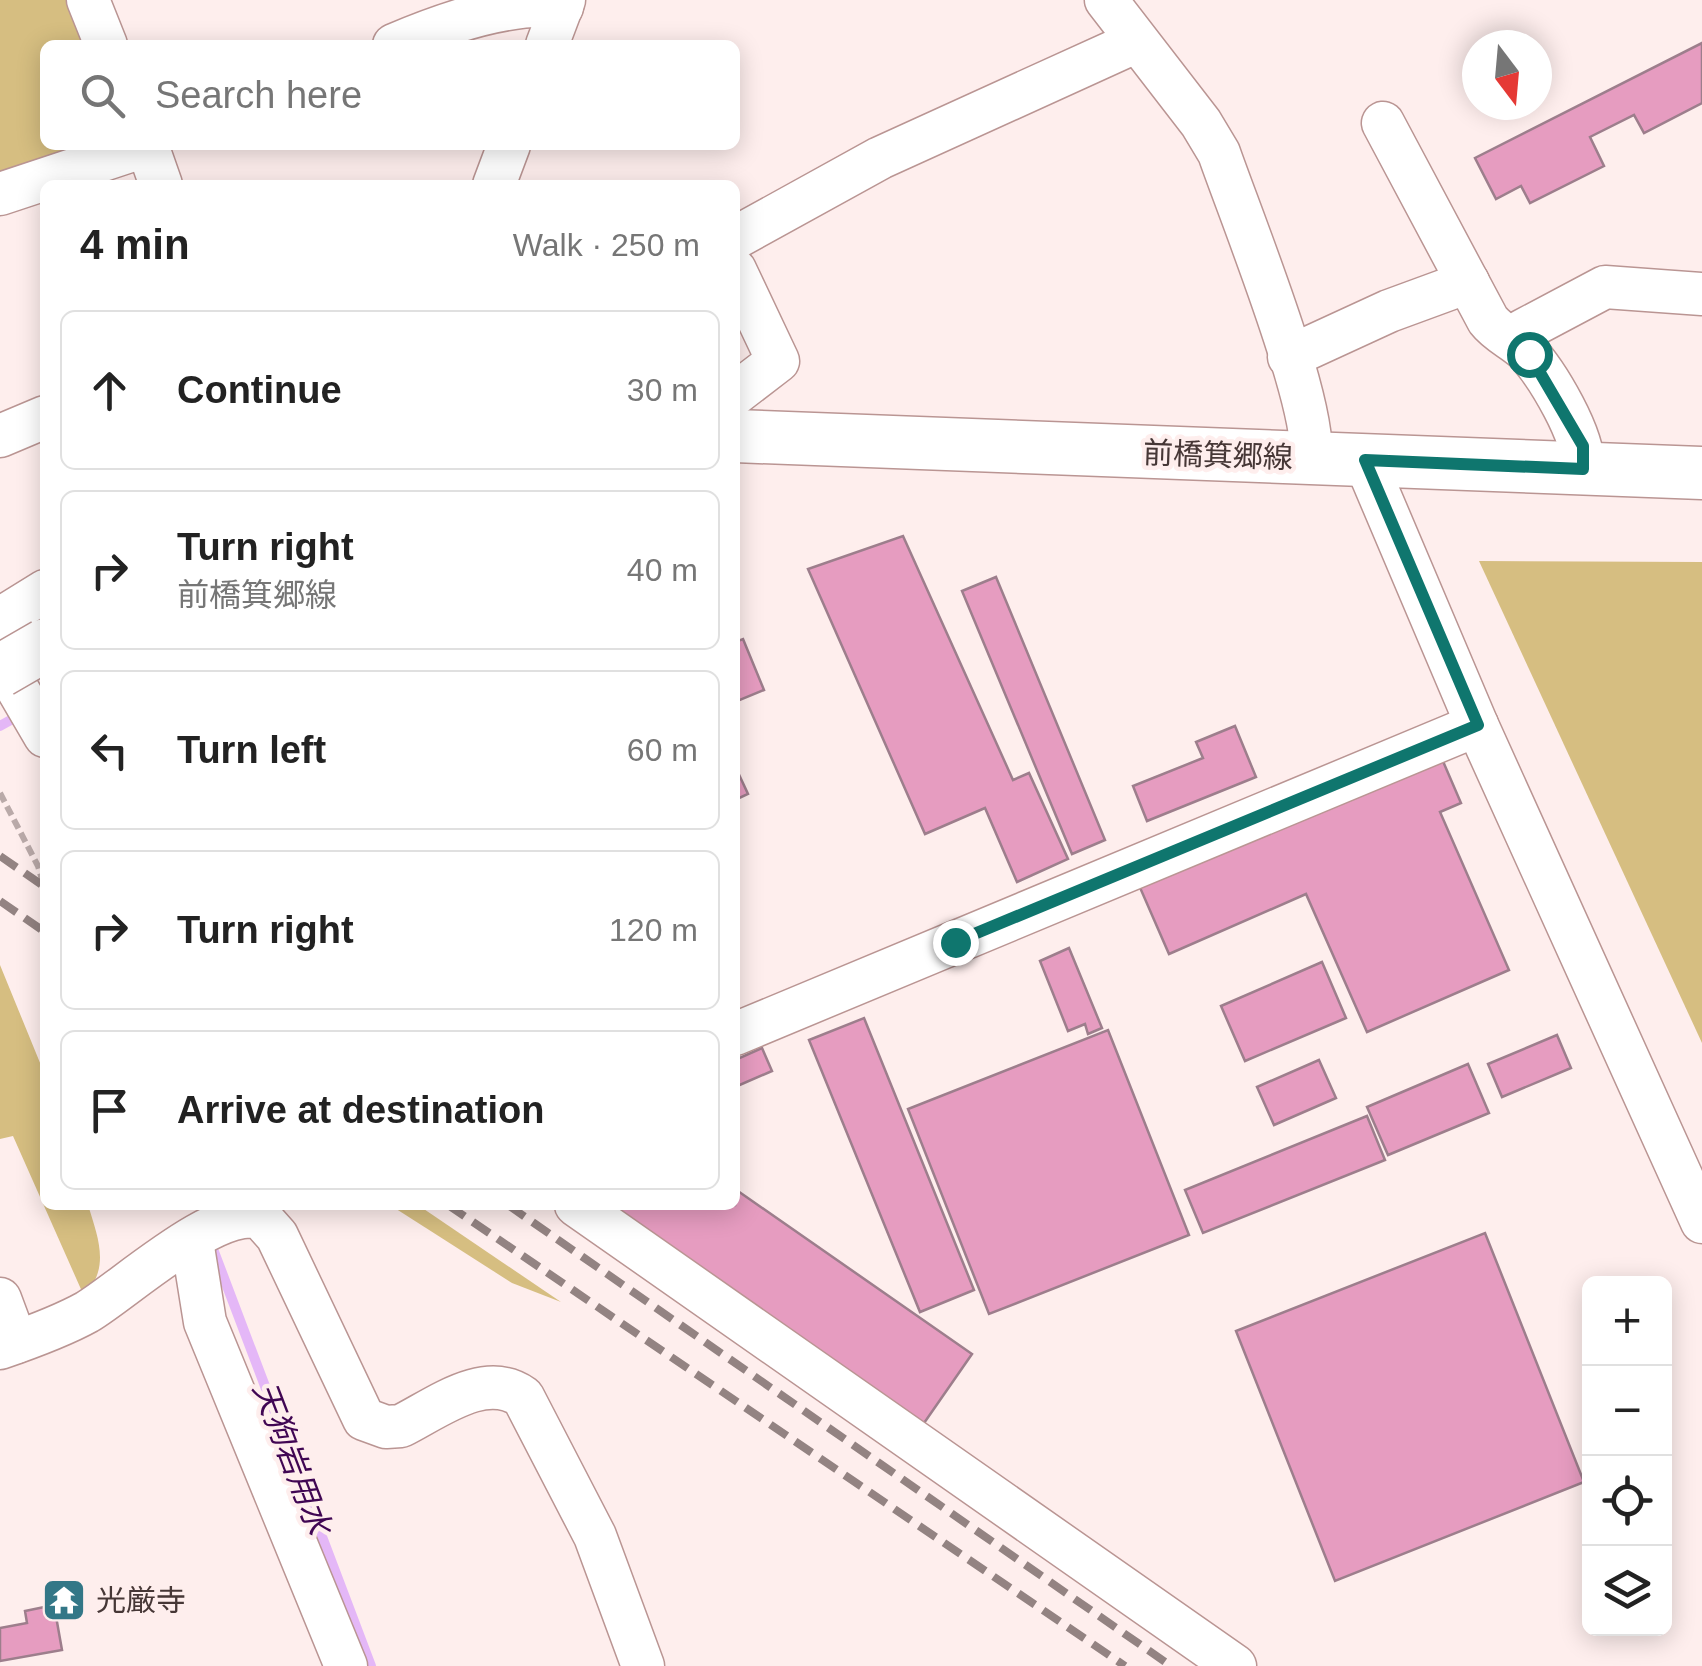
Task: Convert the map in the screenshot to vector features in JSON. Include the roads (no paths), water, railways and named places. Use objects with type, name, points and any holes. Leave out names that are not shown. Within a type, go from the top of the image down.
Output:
[{"type":"main road","name":"前橋箕郷線","points":[[740,427],[1310,459],[1702,473]]},
{"type":"street","points":[[88,0],[104,40]]},
{"type":"street","points":[[1106,0],[1201,122],[1219,154],[1290,357],[1312,436],[1310,459]]},
{"type":"street","points":[[403,40],[465,7],[532,2],[558,17]]},
{"type":"street","points":[[740,235],[880,158],[1122,48],[1134,38]]},
{"type":"street","points":[[1383,123],[1494,328],[1515,341],[1541,371],[1583,446],[1583,469]]},
{"type":"street","points":[[42,180],[132,150]]},
{"type":"street","points":[[149,150],[159,180]]},
{"type":"street","points":[[496,180],[508,150]]},
{"type":"street","points":[[0,194],[40,181]]},
{"type":"street","points":[[740,281],[778,361],[740,421]]},
{"type":"street","points":[[1290,357],[1389,310],[1468,282]]},
{"type":"street","points":[[1515,341],[1522,331],[1606,287],[1702,294]]},
{"type":"street","points":[[0,436],[40,419]]},
{"type":"street","points":[[1365,460],[1478,725],[1702,1222]]},
{"type":"street","points":[[0,619],[40,595]]},
{"type":"street","points":[[11,666],[40,717]]},
{"type":"street","points":[[740,1032],[1478,725]]},
{"type":"street","points":[[583,1210],[1235,1666]]},
{"type":"street","points":[[0,1299],[8,1345],[85,1313],[147,1265],[192,1240],[241,1217],[261,1218],[277,1236],[354,1406],[371,1423],[401,1426],[486,1386],[506,1388],[523,1396],[595,1536],[643,1666]]},
{"type":"street","points":[[192,1240],[205,1322],[346,1666]]},
{"type":"waterway","points":[[0,726],[18,716]]},
{"type":"waterway","name":"天狗岩用水","points":[[213,1249],[371,1666]]},
{"type":"railway","points":[[0,856],[40,884]]},
{"type":"railway","points":[[0,901],[40,929]]},
{"type":"railway","points":[[455,1210],[1125,1666]]},
{"type":"railway","points":[[515,1210],[1171,1666]]},
{"type":"place","name":"光厳寺","points":[[64,1600]]}]
